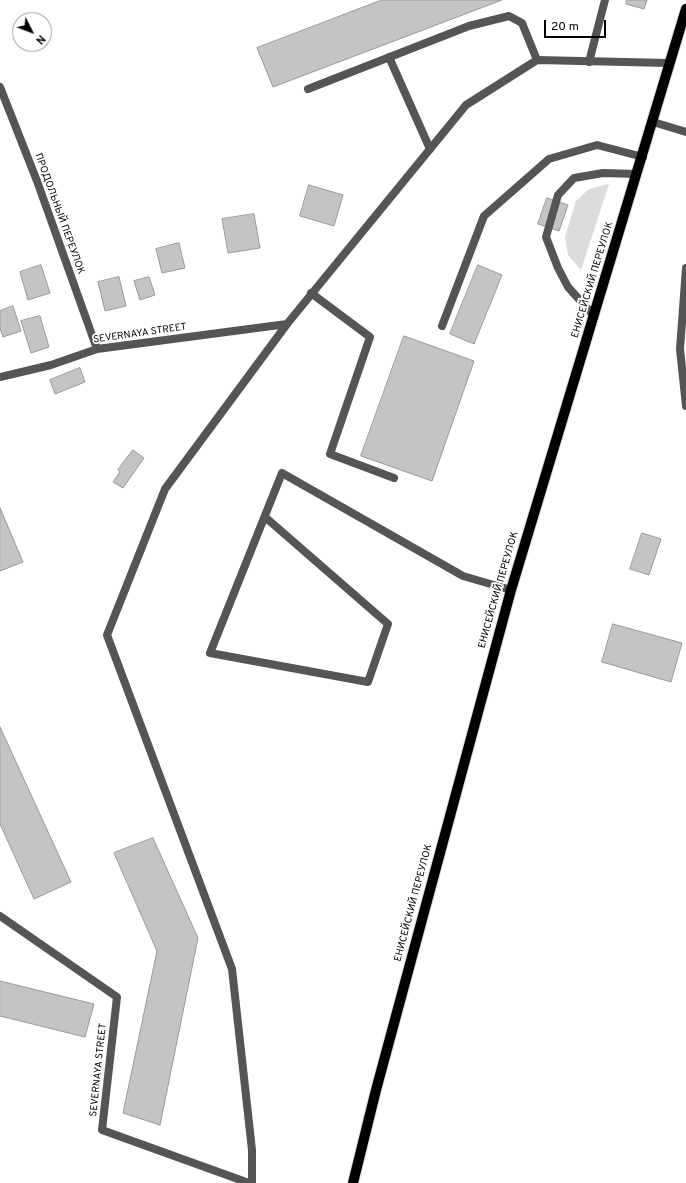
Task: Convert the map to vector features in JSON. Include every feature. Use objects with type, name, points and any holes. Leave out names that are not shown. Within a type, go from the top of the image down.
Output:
[{"type":"main road","name":"ЕНИСЕЙСКИЙ ПЕРЕУЛОК","points":[[353,1183],[376,1090],[511,590],[638,174],[669,63],[686,9]]},
{"type":"street","points":[[589,62],[605,0]]},
{"type":"street","points":[[308,89],[469,26],[509,16],[522,23],[537,60]]},
{"type":"street","points":[[389,57],[430,149]]},
{"type":"street","points":[[250,1183],[252,1150],[232,969],[107,635],[165,489],[311,293],[466,105],[537,60],[669,63]]},
{"type":"street","name":"ПРОДОЛЬНЫЙ ПЕРЕУЛОК","points":[[0,87],[37,181],[97,349]]},
{"type":"street","points":[[653,122],[686,132]]},
{"type":"street","points":[[442,326],[484,216],[549,159],[597,145],[643,157]]},
{"type":"street","points":[[594,316],[568,287],[558,268],[546,237],[558,195],[574,178],[603,173],[638,174]]},
{"type":"street","points":[[686,268],[680,349],[686,406]]},
{"type":"street","points":[[311,293],[370,337],[330,454],[394,478]]},
{"type":"street","name":"SEVERNAYA STREET","points":[[0,377],[51,365],[97,349],[287,324]]},
{"type":"street","points":[[265,516],[388,624],[368,682],[210,653],[282,473],[463,576],[511,590]]},
{"type":"street","name":"SEVERNAYA STREET","points":[[0,916],[117,998],[102,1130],[250,1183]]},
{"type":"shaded area","points":[[609,184],[581,270],[568,255],[565,237],[576,201],[589,189]]},
{"type":"building","points":[[382,0],[502,0],[273,87],[257,48]]},
{"type":"building","points":[[627,0],[647,0],[644,9],[626,4]]},
{"type":"building","points":[[309,185],[343,195],[334,226],[300,216]]},
{"type":"building","points":[[547,198],[568,205],[559,231],[538,224]]},
{"type":"building","points":[[254,214],[260,248],[228,253],[222,219]]},
{"type":"building","points":[[179,243],[185,268],[162,273],[156,249]]},
{"type":"building","points":[[41,265],[50,293],[28,300],[20,272]]},
{"type":"building","points":[[478,265],[502,275],[474,344],[450,334]]},
{"type":"building","points":[[119,277],[126,306],[105,311],[98,282]]},
{"type":"building","points":[[149,277],[155,295],[140,300],[134,281]]},
{"type":"building","points":[[13,306],[21,331],[3,337],[0,328],[0,311]]},
{"type":"building","points":[[40,316],[49,347],[31,353],[21,321]]},
{"type":"building","points":[[404,336],[474,361],[432,481],[361,456]]},
{"type":"building","points":[[80,368],[85,382],[55,394],[50,380]]},
{"type":"building","points":[[133,450],[144,458],[123,488],[113,482],[120,472],[118,470]]},
{"type":"building","points":[[0,508],[23,562],[0,571]]},
{"type":"building","points":[[642,533],[661,539],[649,575],[630,569]]},
{"type":"building","points":[[613,624],[682,643],[671,682],[602,662]]},
{"type":"building","points":[[0,727],[71,882],[34,899],[0,824]]},
{"type":"building","points":[[153,838],[198,938],[160,1125],[123,1113],[157,951],[114,853]]},
{"type":"building","points":[[0,981],[94,1004],[85,1037],[0,1016]]}]
